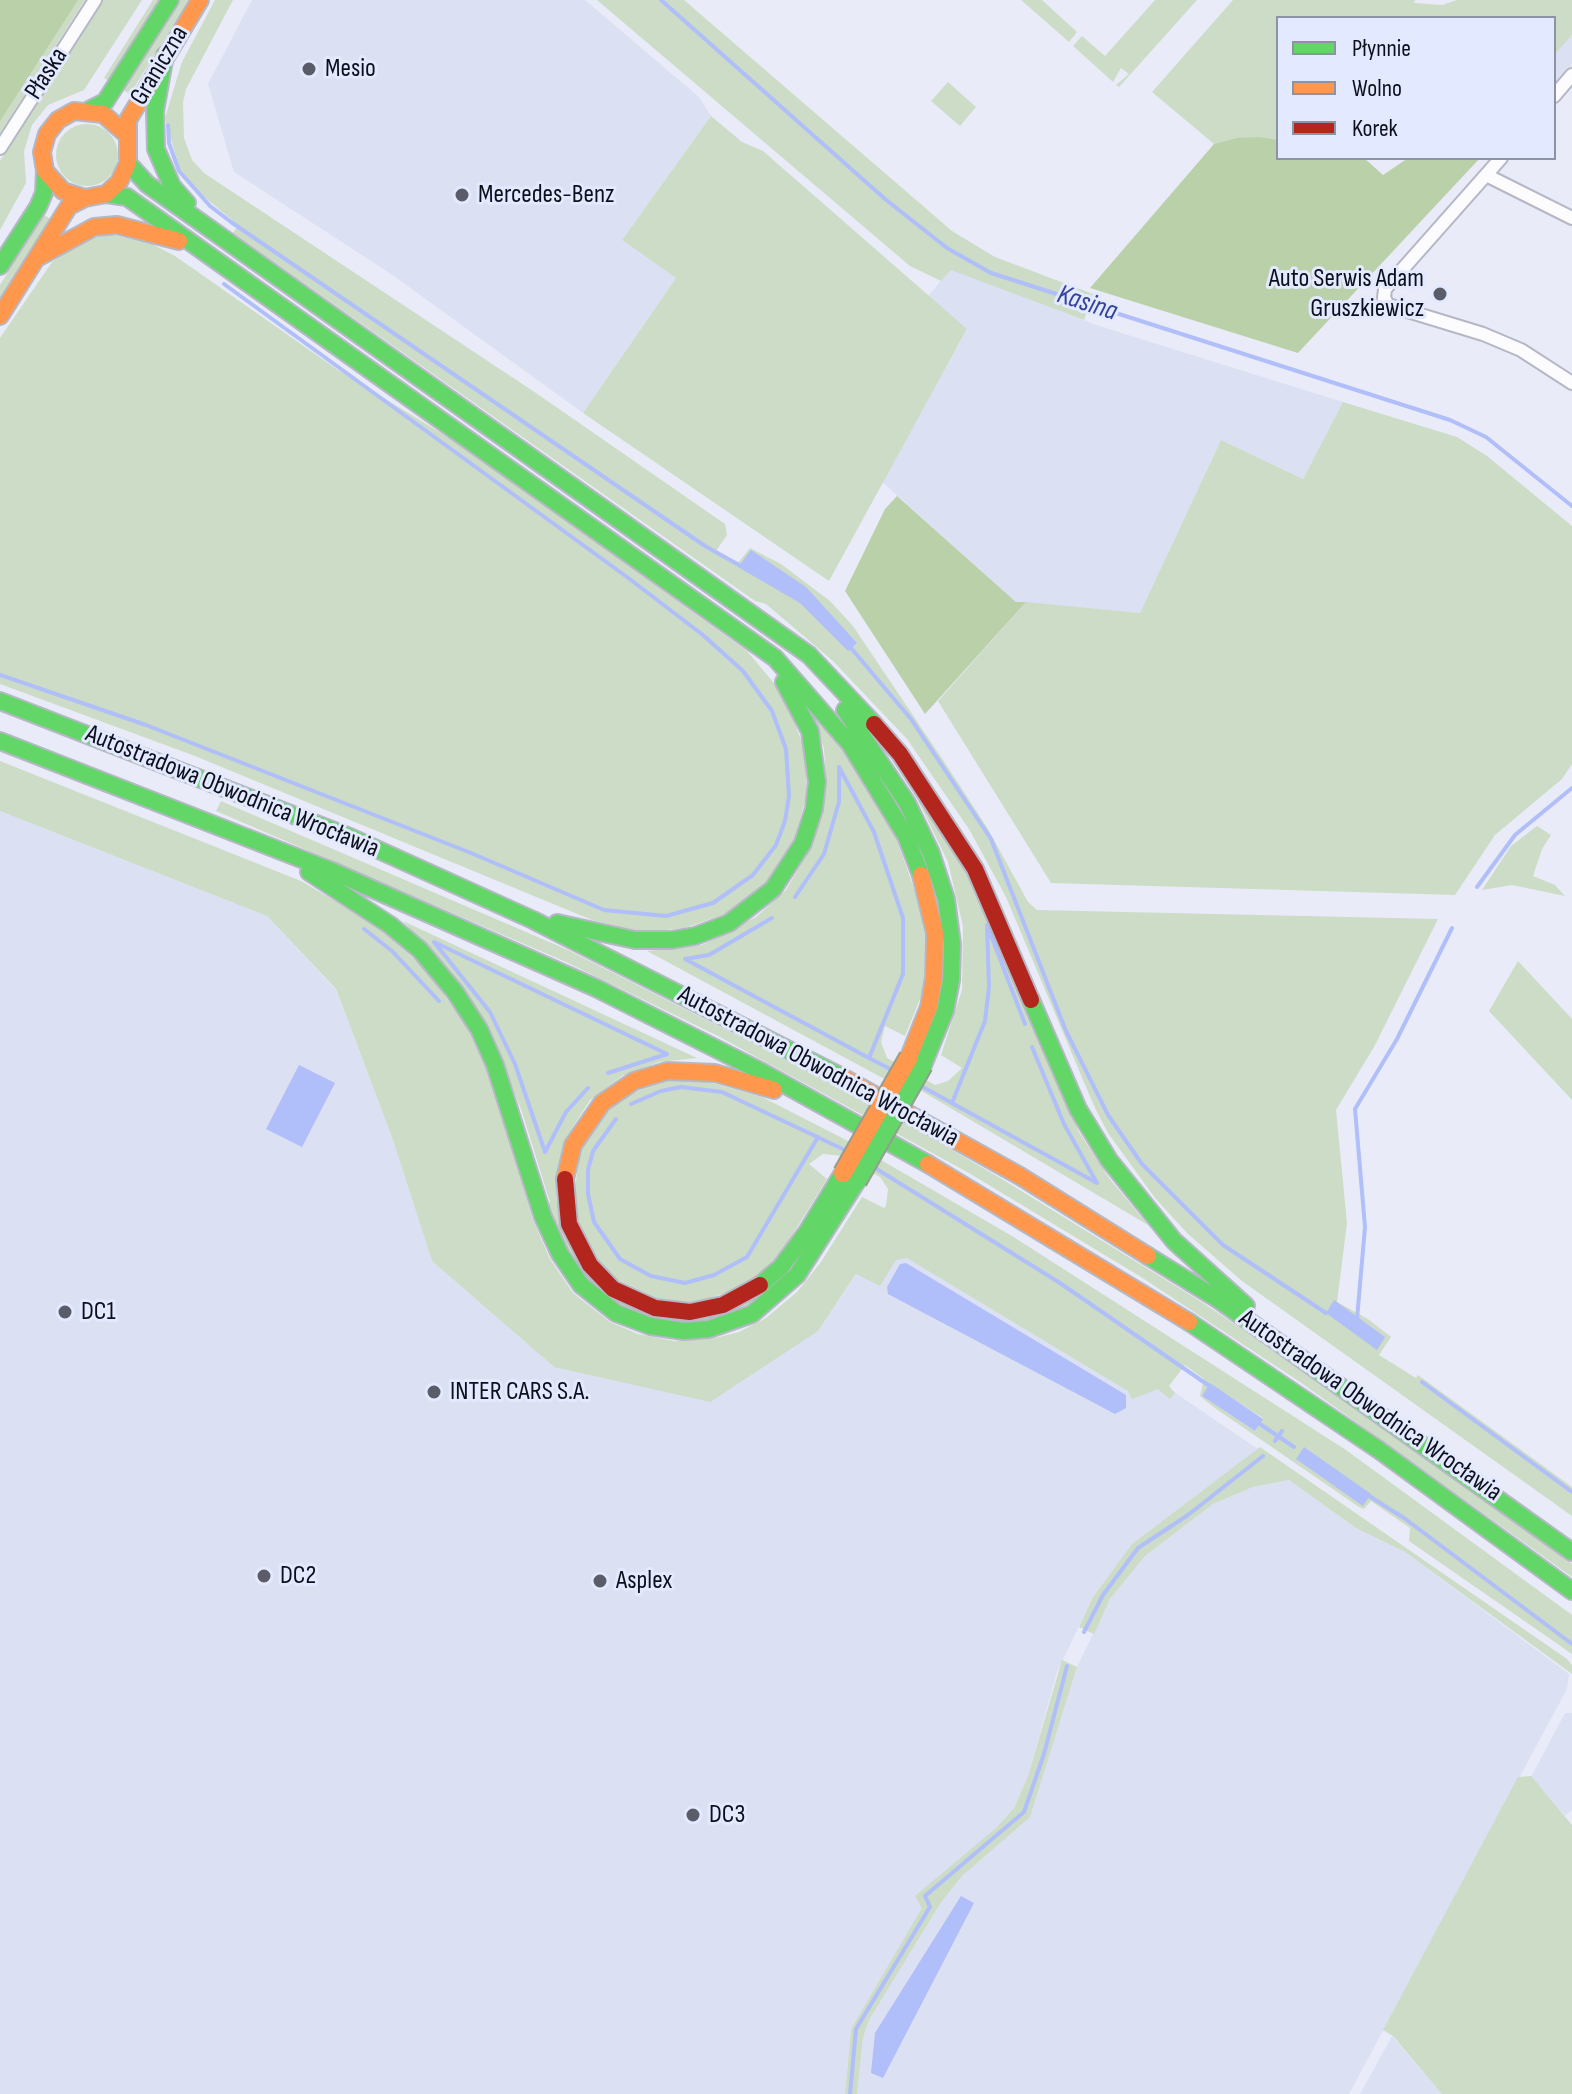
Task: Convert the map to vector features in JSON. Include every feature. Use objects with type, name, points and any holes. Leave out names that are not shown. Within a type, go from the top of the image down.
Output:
[{"type":"main road","name":"Graniczna","points":[[89,110],[105,102],[170,0]]},
{"type":"main road","name":"Graniczna","points":[[126,134],[136,103],[200,0]]},
{"type":"main road","points":[[165,55],[155,111],[156,149],[172,186],[209,227]]},
{"type":"main road","points":[[0,266],[44,193],[42,152],[47,134],[58,120],[74,111],[89,110],[110,118],[126,134],[128,163],[135,175],[707,579],[819,664],[865,712],[938,807],[985,890],[1078,1109],[1124,1182],[1174,1241],[1236,1295],[1273,1336]]},
{"type":"main road","points":[[106,194],[119,182],[128,163]]},
{"type":"main road","points":[[45,171],[63,191],[85,198]]},
{"type":"main road","points":[[0,316],[69,206],[85,198],[106,194],[127,197],[738,630],[787,670],[850,744],[893,811],[920,870],[933,923],[935,968],[916,1061]]},
{"type":"main road","points":[[37,258],[94,227],[117,225],[196,246]]},
{"type":"main road","points":[[263,845],[390,925],[439,971],[479,1029],[495,1065],[543,1217],[560,1254],[581,1285],[616,1313],[650,1326],[684,1331],[709,1329],[752,1314],[797,1275],[916,1061],[941,1023],[951,980],[951,932],[940,876],[921,829],[879,757],[839,703],[772,629]]},
{"type":"main road","points":[[533,920],[635,940],[695,936],[729,923],[758,903],[791,866],[814,809],[817,766],[810,731],[783,680],[738,630]]},
{"type":"main road","name":"Autostradowa Obwodnica Wrocławia","points":[[0,701],[350,837],[533,920],[751,1028],[1020,1176],[1273,1336],[1572,1552]]},
{"type":"main road","name":"Autostradowa Obwodnica Wrocławia","points":[[0,741],[332,871],[596,988],[825,1106],[989,1198],[1217,1340],[1379,1450],[1572,1591]]},
{"type":"main road","points":[[825,1106],[704,1071],[667,1071],[634,1081],[602,1103],[573,1145],[564,1188],[569,1224],[582,1255],[613,1289],[655,1308],[701,1311],[745,1296],[772,1276],[850,1177]]},
{"type":"street","name":"Płaska","points":[[0,148],[95,0]]},
{"type":"street","points":[[1556,94],[1572,75]]},
{"type":"street","points":[[1499,160],[1385,289],[1384,298],[1388,305],[1508,344],[1572,383]]},
{"type":"street","points":[[1486,175],[1572,218]]},
{"type":"shaded area","name":"Mercedes-Benz","points":[[252,0],[585,0],[699,97],[711,116],[622,240],[676,278],[583,413],[391,274],[234,172],[208,84]]},
{"type":"shaded area","points":[[1572,35],[1572,64],[1556,83],[1556,53]]},
{"type":"shaded area","points":[[951,269],[1096,325],[1343,402],[1303,479],[1221,440],[1140,613],[1016,602],[882,482],[967,330],[928,296]]},
{"type":"shaded area","points":[[0,811],[267,916],[336,990],[393,1140],[432,1261],[554,1367],[818,1331],[894,1219],[1171,1390],[1258,1449],[1132,1544],[1093,1597],[1057,1672],[1028,1776],[1014,1808],[923,1908],[851,2029],[845,2094],[0,2094]]},
{"type":"shaded area","points":[[1289,1480],[1356,1528],[1405,1552],[1569,1674],[1567,1689],[1349,2094],[857,2094],[863,2038],[869,2020],[940,1904],[962,1876],[1030,1816],[1077,1667],[1110,1599],[1145,1556],[1213,1504],[1253,1487]]},
{"type":"shaded area","points":[[1565,1713],[1572,1713],[1572,1810],[1565,1816],[1531,1777]]},
{"type":"shaded area","points":[[1392,2036],[1442,2094],[1360,2094]]},
{"type":"green space","points":[[0,0],[85,0],[0,133]]},
{"type":"green space","points":[[0,0],[78,0],[0,121]]},
{"type":"green space","points":[[103,0],[142,0],[84,90],[48,105],[32,125],[24,151],[26,183],[0,230],[0,161]]},
{"type":"green space","points":[[153,0],[160,0],[109,81],[104,78]]},
{"type":"green space","points":[[180,0],[189,0],[130,94],[123,90]]},
{"type":"green space","points":[[215,0],[233,0],[186,89],[183,103],[184,138],[192,160],[204,173],[536,393],[725,524],[727,535],[716,551],[738,563],[750,548],[781,564],[830,601],[853,626],[947,766],[988,829],[1028,902],[1037,910],[1438,919],[1374,1047],[1336,1110],[1347,1223],[1337,1302],[1368,1319],[1391,1337],[1379,1355],[1416,1378],[1418,1375],[1572,1487],[1572,1516],[1242,1281],[1188,1234],[1155,1198],[1108,1133],[1094,1106],[1006,897],[969,829],[907,739],[833,661],[766,604],[755,601],[233,233],[238,225],[203,196],[180,170],[165,118],[182,62]]},
{"type":"green space","points":[[597,0],[684,0],[952,231],[995,257],[1093,294],[1084,320],[951,270],[941,281],[910,266]]},
{"type":"green space","points":[[1021,0],[1042,0],[1077,32],[1069,42]]},
{"type":"green space","points":[[1155,0],[1197,0],[1119,87],[1116,85],[1129,74],[1121,68],[1113,82],[1073,46],[1082,36],[1105,56]]},
{"type":"green space","points":[[1233,0],[1415,0],[1414,3],[1442,5],[1457,0],[1572,0],[1572,35],[1556,53],[1556,16],[1276,16],[1276,140],[1236,138],[1214,144],[1152,92]]},
{"type":"green space","points":[[948,82],[976,107],[960,126],[931,101]]},
{"type":"green space","points":[[711,116],[742,142],[763,151],[967,329],[829,581],[583,413],[676,278],[622,240]]},
{"type":"green space","points":[[87,124],[109,133],[118,155],[109,177],[87,186],[65,177],[56,155],[65,133]]},
{"type":"green space","points":[[1236,138],[1276,140],[1276,160],[1366,160],[1383,175],[1405,160],[1478,160],[1298,353],[1090,288],[1214,144]]},
{"type":"green space","points":[[44,215],[51,219],[0,300],[0,285]]},
{"type":"green space","points":[[109,234],[152,244],[175,256],[338,370],[454,441],[747,651],[784,695],[805,750],[807,794],[795,837],[764,885],[725,914],[685,928],[643,932],[592,920],[195,756],[0,684],[0,338],[52,262],[85,240]]},
{"type":"green space","points":[[1343,402],[1457,437],[1487,456],[1572,526],[1572,764],[1562,779],[1495,835],[1455,895],[1051,883],[938,701],[1026,602],[1140,613],[1221,440],[1303,479]]},
{"type":"green space","points":[[897,496],[1016,602],[1026,602],[925,714],[845,591],[885,509]]},
{"type":"green space","points":[[815,719],[846,753],[894,832],[925,919],[924,989],[905,1036],[885,1026],[881,1042],[887,1058],[935,1085],[948,1081],[962,1068],[941,1055],[962,990],[963,926],[948,862],[913,790],[957,851],[1079,1132],[1109,1178],[1148,1225],[920,1090],[916,1096],[647,951],[702,945],[756,917],[786,890],[813,844],[826,781],[824,749]]},
{"type":"green space","points":[[0,761],[301,881],[378,926],[426,970],[466,1025],[490,1076],[533,1220],[550,1259],[573,1293],[610,1322],[638,1334],[674,1341],[711,1339],[739,1332],[766,1318],[797,1292],[821,1262],[862,1197],[884,1208],[886,1206],[888,1189],[880,1177],[843,1156],[823,1154],[809,1164],[827,1179],[778,1258],[744,1286],[699,1302],[663,1301],[616,1279],[602,1265],[580,1228],[574,1194],[580,1152],[613,1104],[655,1082],[694,1078],[762,1097],[850,1142],[1012,1236],[1346,1450],[1572,1615],[1572,1654],[1409,1541],[1410,1528],[1371,1501],[1364,1509],[1359,1507],[1212,1406],[1200,1396],[1204,1379],[1185,1365],[1169,1386],[1175,1393],[1170,1399],[1158,1389],[1132,1399],[1128,1391],[907,1258],[896,1260],[880,1286],[856,1274],[818,1331],[710,1402],[554,1367],[432,1261],[393,1140],[336,989],[267,916],[0,811]],"holes":[[[1210,1384],[1263,1418],[1255,1431],[1202,1396]]]},
{"type":"green space","points":[[221,801],[568,950],[865,1100],[997,1176],[1200,1301],[1308,1373],[1572,1564],[1572,1577],[1300,1382],[1141,1277],[969,1173],[718,1036],[566,962],[216,811]]},
{"type":"green space","points":[[1537,826],[1551,835],[1542,849],[1533,876],[1555,885],[1565,896],[1512,885],[1482,890],[1511,846]]},
{"type":"green space","points":[[403,921],[697,1058],[659,1062],[622,1076],[590,1100],[567,1136],[558,1166],[556,1198],[571,1245],[601,1284],[631,1305],[667,1316],[697,1317],[735,1307],[777,1280],[804,1247],[839,1190],[844,1193],[792,1272],[748,1308],[696,1323],[642,1316],[613,1301],[593,1285],[570,1256],[551,1218],[547,1205],[550,1202],[522,1112],[488,1028],[462,986]]},
{"type":"green space","points":[[1518,961],[1572,1019],[1572,1100],[1489,1011]]},
{"type":"green space","points":[[1260,1447],[1567,1659],[1572,1665],[1572,1674],[1405,1552],[1356,1528],[1289,1480],[1253,1487],[1213,1504],[1145,1556],[1110,1599],[1094,1634],[1079,1627],[1093,1597],[1132,1544]]},
{"type":"green space","points":[[1062,1660],[1077,1667],[1030,1817],[962,1876],[940,1904],[869,2020],[863,2038],[857,2094],[845,2094],[851,2029],[922,1908],[915,1896],[995,1829],[1014,1808],[1028,1776]]},
{"type":"green space","points":[[1531,1776],[1572,1825],[1572,2094],[1442,2094],[1393,2036],[1383,2030],[1518,1777]]},
{"type":"water","points":[[751,550],[806,587],[857,643],[848,651],[800,603],[738,567]]},
{"type":"water","points":[[299,1065],[335,1083],[302,1147],[266,1129]]},
{"type":"water","points":[[906,1263],[1126,1395],[1126,1408],[1115,1414],[888,1294],[887,1287],[900,1264]]},
{"type":"water","points":[[1334,1300],[1385,1337],[1377,1350],[1326,1313]]},
{"type":"water","points":[[1210,1383],[1263,1419],[1255,1431],[1202,1396]]},
{"type":"water","points":[[1304,1447],[1371,1494],[1363,1506],[1296,1459]]},
{"type":"water","points":[[961,1896],[974,1903],[883,2078],[871,2073],[875,2033]]},
{"type":"waterway","name":"Kasina","points":[[661,0],[885,199],[947,248],[991,273],[1450,420],[1486,437],[1572,506]]},
{"type":"waterway","points":[[168,125],[169,143],[179,171],[210,206],[705,546],[739,565]]},
{"type":"waterway","points":[[0,675],[146,725],[471,853],[604,910],[666,916],[713,903],[753,875],[776,845],[785,821],[789,796],[786,749],[772,711],[743,671],[703,635],[627,577],[224,284]]},
{"type":"waterway","points":[[851,648],[911,719],[991,839],[1066,1031],[1108,1115],[1142,1164],[1223,1245],[1326,1313]]},
{"type":"waterway","points":[[772,918],[709,955],[685,959],[869,1058],[903,974],[903,918],[874,832],[839,767],[839,802],[824,854],[795,897]]},
{"type":"waterway","points":[[1477,887],[1515,835],[1572,788]]},
{"type":"waterway","points":[[952,1103],[985,1021],[989,987],[987,925],[1025,1024]]},
{"type":"waterway","points":[[1357,1319],[1365,1227],[1355,1109],[1397,1039],[1452,928]]},
{"type":"waterway","points":[[364,929],[392,951],[439,1001]]},
{"type":"waterway","points":[[588,1088],[566,1112],[545,1152],[515,1064],[490,1012],[434,942],[667,1054],[608,1073]]},
{"type":"waterway","points":[[921,1086],[1097,1183],[1064,1124],[1032,1047]]},
{"type":"waterway","points":[[869,1058],[892,1070]]},
{"type":"waterway","points":[[631,1104],[661,1091],[681,1087],[722,1092],[847,1151]]},
{"type":"waterway","points":[[616,1119],[593,1151],[588,1170],[588,1194],[594,1222],[620,1259],[651,1276],[685,1283],[714,1275],[747,1257],[818,1137]]},
{"type":"waterway","points":[[872,1166],[1060,1283],[1208,1385]]},
{"type":"waterway","points":[[1422,1382],[1572,1492]]},
{"type":"waterway","points":[[1260,1424],[1294,1447]]},
{"type":"waterway","points":[[1275,1441],[1282,1431]]},
{"type":"waterway","points":[[1084,1632],[1103,1595],[1138,1548],[1188,1515],[1263,1456]]},
{"type":"waterway","points":[[1369,1496],[1404,1518],[1572,1644]]},
{"type":"waterway","points":[[850,2094],[856,2029],[930,1907],[925,1896],[1024,1812],[1044,1754],[1067,1666]]},
{"type":"traffic: fast","points":[[89,110],[105,102],[170,0]]},
{"type":"traffic: fast","points":[[165,55],[155,111],[156,149],[172,186],[187,203]]},
{"type":"traffic: fast","points":[[128,163],[147,184],[809,655],[874,724]]},
{"type":"traffic: fast","points":[[0,266],[38,207],[44,193],[45,171]]},
{"type":"traffic: fast","points":[[106,194],[127,197],[775,658],[850,744],[906,836],[921,875]]},
{"type":"traffic: fast","points":[[557,923],[635,940],[671,940],[695,936],[729,923],[773,889],[803,843],[814,809],[817,782],[810,731],[784,682]]},
{"type":"traffic: fast","points":[[0,701],[350,837],[533,920],[844,1078]]},
{"type":"traffic: fast","points":[[845,710],[907,803],[931,853],[946,899],[952,944],[951,980],[945,1011],[923,1065]]},
{"type":"traffic: fast","points":[[0,741],[332,871],[596,988],[762,1072],[928,1164]]},
{"type":"traffic: fast","points":[[309,872],[390,925],[420,950],[455,992],[479,1029],[495,1065],[543,1217],[560,1254],[581,1285],[616,1313],[650,1326],[684,1331],[709,1329],[752,1314],[797,1275],[857,1181]]},
{"type":"traffic: fast","points":[[1031,1000],[1078,1109],[1109,1160],[1174,1241],[1246,1306]]},
{"type":"traffic: fast","points":[[857,1181],[923,1065]]},
{"type":"traffic: fast","points":[[760,1285],[781,1267],[807,1232],[843,1173]]},
{"type":"traffic: fast","points":[[1148,1256],[1219,1300],[1572,1552]]},
{"type":"traffic: fast","points":[[1189,1322],[1379,1450],[1572,1591]]},
{"type":"traffic: slow","points":[[126,134],[103,114],[74,111],[58,120],[47,134],[42,152],[45,171],[63,191],[85,198],[106,194],[119,182],[128,163],[128,120],[200,0]]},
{"type":"traffic: slow","points":[[0,316],[69,206],[85,198]]},
{"type":"traffic: slow","points":[[37,258],[94,227],[117,225],[179,241]]},
{"type":"traffic: slow","points":[[909,1057],[929,1007],[934,978],[935,933],[921,875]]},
{"type":"traffic: slow","points":[[843,1173],[909,1057]]},
{"type":"traffic: slow","points":[[565,1179],[573,1145],[602,1103],[634,1081],[667,1071],[715,1073],[774,1090]]},
{"type":"traffic: slow","points":[[844,1078],[1020,1176],[1148,1256]]},
{"type":"traffic: slow","points":[[928,1164],[1189,1322]]},
{"type":"traffic: jam","points":[[874,724],[900,754],[975,869],[1031,1000]]},
{"type":"traffic: jam","points":[[565,1179],[569,1224],[590,1265],[613,1289],[655,1308],[690,1312],[723,1305],[760,1285]]},
{"type":"place","name":"Mesio","points":[[309,69]]},
{"type":"place","name":"Mercedes-Benz","points":[[462,195]]},
{"type":"place","name":"Auto Serwis Adam Gruszkiewicz","points":[[1440,294]]},
{"type":"place","name":"DC1","points":[[65,1312]]},
{"type":"place","name":"INTER CARS S.A.","points":[[434,1392]]},
{"type":"place","name":"DC2","points":[[264,1576]]},
{"type":"place","name":"Asplex","points":[[600,1581]]},
{"type":"place","name":"DC3","points":[[693,1815]]}]
